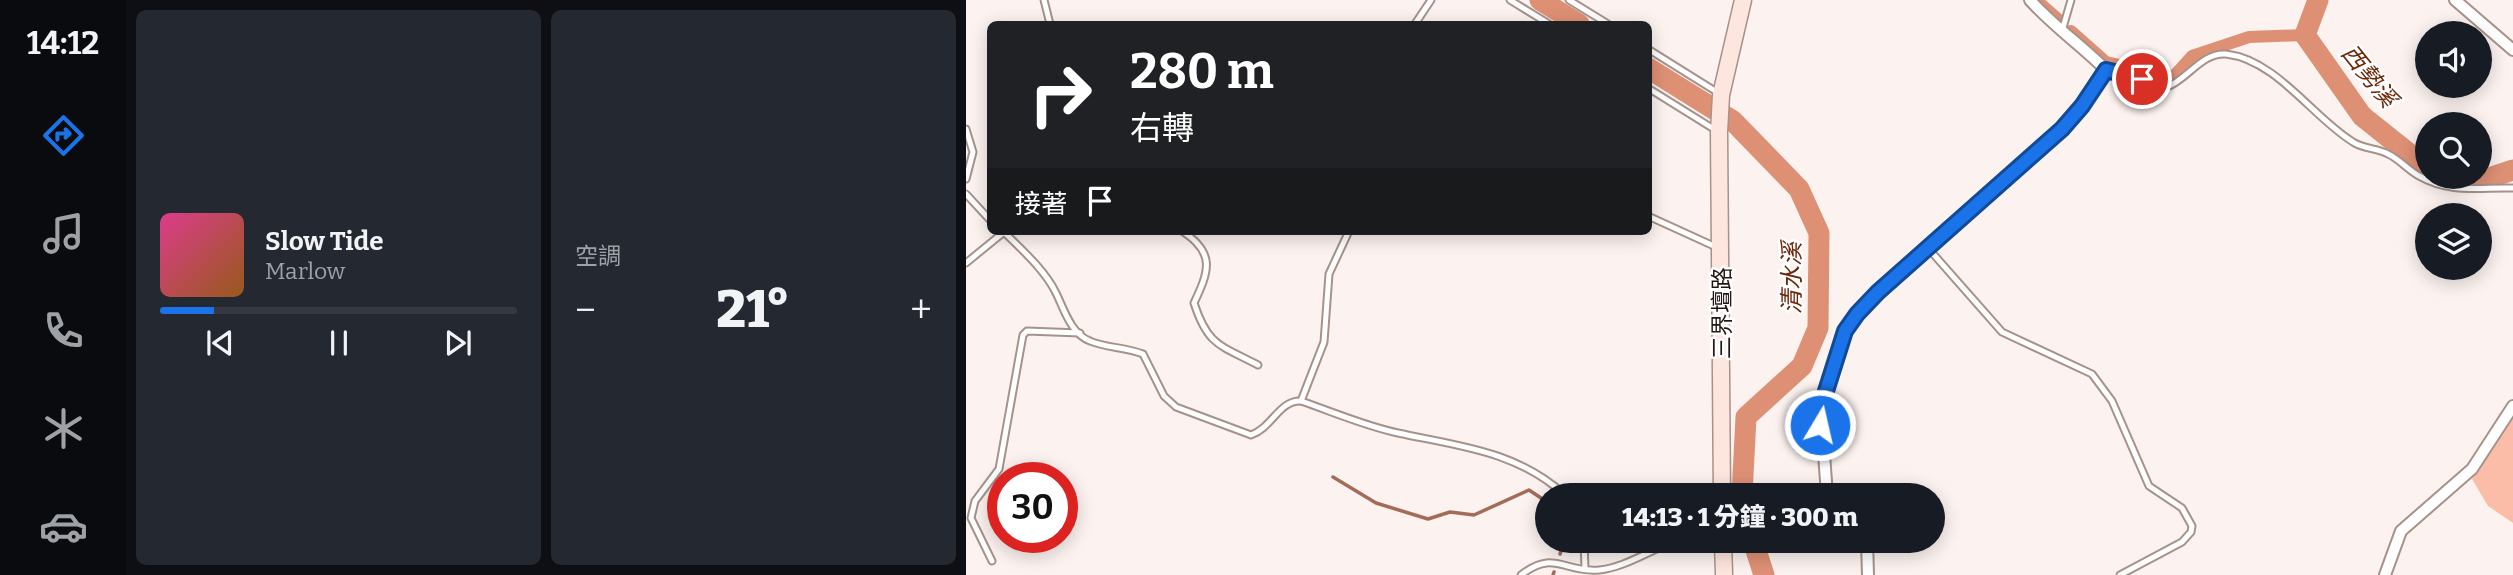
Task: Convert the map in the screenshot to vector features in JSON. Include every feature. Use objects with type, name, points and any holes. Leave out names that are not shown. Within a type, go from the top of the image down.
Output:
[{"type":"street","points":[[1721,95],[1743,0]]},
{"type":"street","points":[[1826,483],[1821,413],[1845,331],[1878,292],[2062,129],[2082,106],[2106,70],[2030,0]]},
{"type":"street","points":[[2455,0],[2513,50]]},
{"type":"street","name":"三界壇路","points":[[1721,95],[1719,132],[1723,483]]},
{"type":"street","points":[[2385,575],[2402,531],[2472,469],[2513,406]]},
{"type":"street","points":[[1723,553],[1724,575]]},
{"type":"street","points":[[1867,553],[1868,575]]},
{"type":"lane","points":[[1044,0],[1049,21]]},
{"type":"lane","points":[[1417,21],[1431,0]]},
{"type":"lane","points":[[1510,0],[1544,21]]},
{"type":"lane","points":[[1569,0],[1603,21]]},
{"type":"lane","points":[[2062,31],[2071,0]]},
{"type":"lane","points":[[1652,52],[1721,95]]},
{"type":"lane","points":[[2106,70],[2167,87],[2176,84],[2196,66],[2214,56],[2226,54],[2264,67],[2355,144],[2385,152],[2427,180],[2470,191],[2513,188]]},
{"type":"lane","points":[[1652,90],[1719,132]]},
{"type":"lane","points":[[966,129],[973,152],[966,179]]},
{"type":"lane","points":[[966,194],[987,217]]},
{"type":"lane","points":[[1652,218],[1722,250]]},
{"type":"lane","points":[[966,263],[1000,235]]},
{"type":"lane","points":[[1007,235],[1048,279],[1068,319],[1080,333],[1088,341],[1123,346],[1143,354],[1164,396],[1176,407],[1251,435],[1264,429],[1287,404],[1301,401],[1396,433],[1501,455],[1551,483]]},
{"type":"lane","points":[[1188,235],[1208,258],[1207,275],[1194,303],[1204,331],[1218,344],[1258,365]]},
{"type":"lane","points":[[1301,401],[1323,349],[1329,274],[1347,235]]},
{"type":"lane","points":[[1928,248],[2002,332],[2092,374],[2112,401],[2149,486],[2182,508],[2192,526],[2182,542],[2120,575]]},
{"type":"lane","points":[[992,561],[971,518],[975,502],[999,469],[1023,335],[1027,331],[1080,333]]},
{"type":"lane","points":[[1585,553],[1586,569]]},
{"type":"lane","points":[[1521,575],[1540,562],[1549,561],[1586,569],[1606,569],[1646,553]]},
{"type":"shaded area","points":[[2513,417],[2513,523],[2488,506],[2472,479]]},
{"type":"waterway","name":"清水溪","points":[[1540,0],[1574,21]]},
{"type":"waterway","points":[[2036,0],[2057,18]]},
{"type":"waterway","name":"西勢溪","points":[[2318,0],[2305,35],[2362,116],[2415,158]]},
{"type":"waterway","points":[[2071,31],[2106,62],[2173,77],[2192,56],[2249,37],[2305,35]]},
{"type":"waterway","name":"清水溪","points":[[1652,70],[1733,121],[1799,189],[1819,233],[1818,328],[1802,366],[1746,417],[1743,483]]},
{"type":"waterway","name":"西勢溪","points":[[2492,177],[2513,170]]},
{"type":"waterway","points":[[1333,477],[1376,503],[1428,519],[1450,512],[1474,515],[1529,490],[1535,494]]},
{"type":"waterway","name":"清水溪","points":[[1757,553],[1764,575]]},
{"type":"route","points":[[1820,425],[1826,391],[1845,331],[1857,314],[1878,292],[2062,129],[2082,106],[2106,70],[2142,79]]}]
